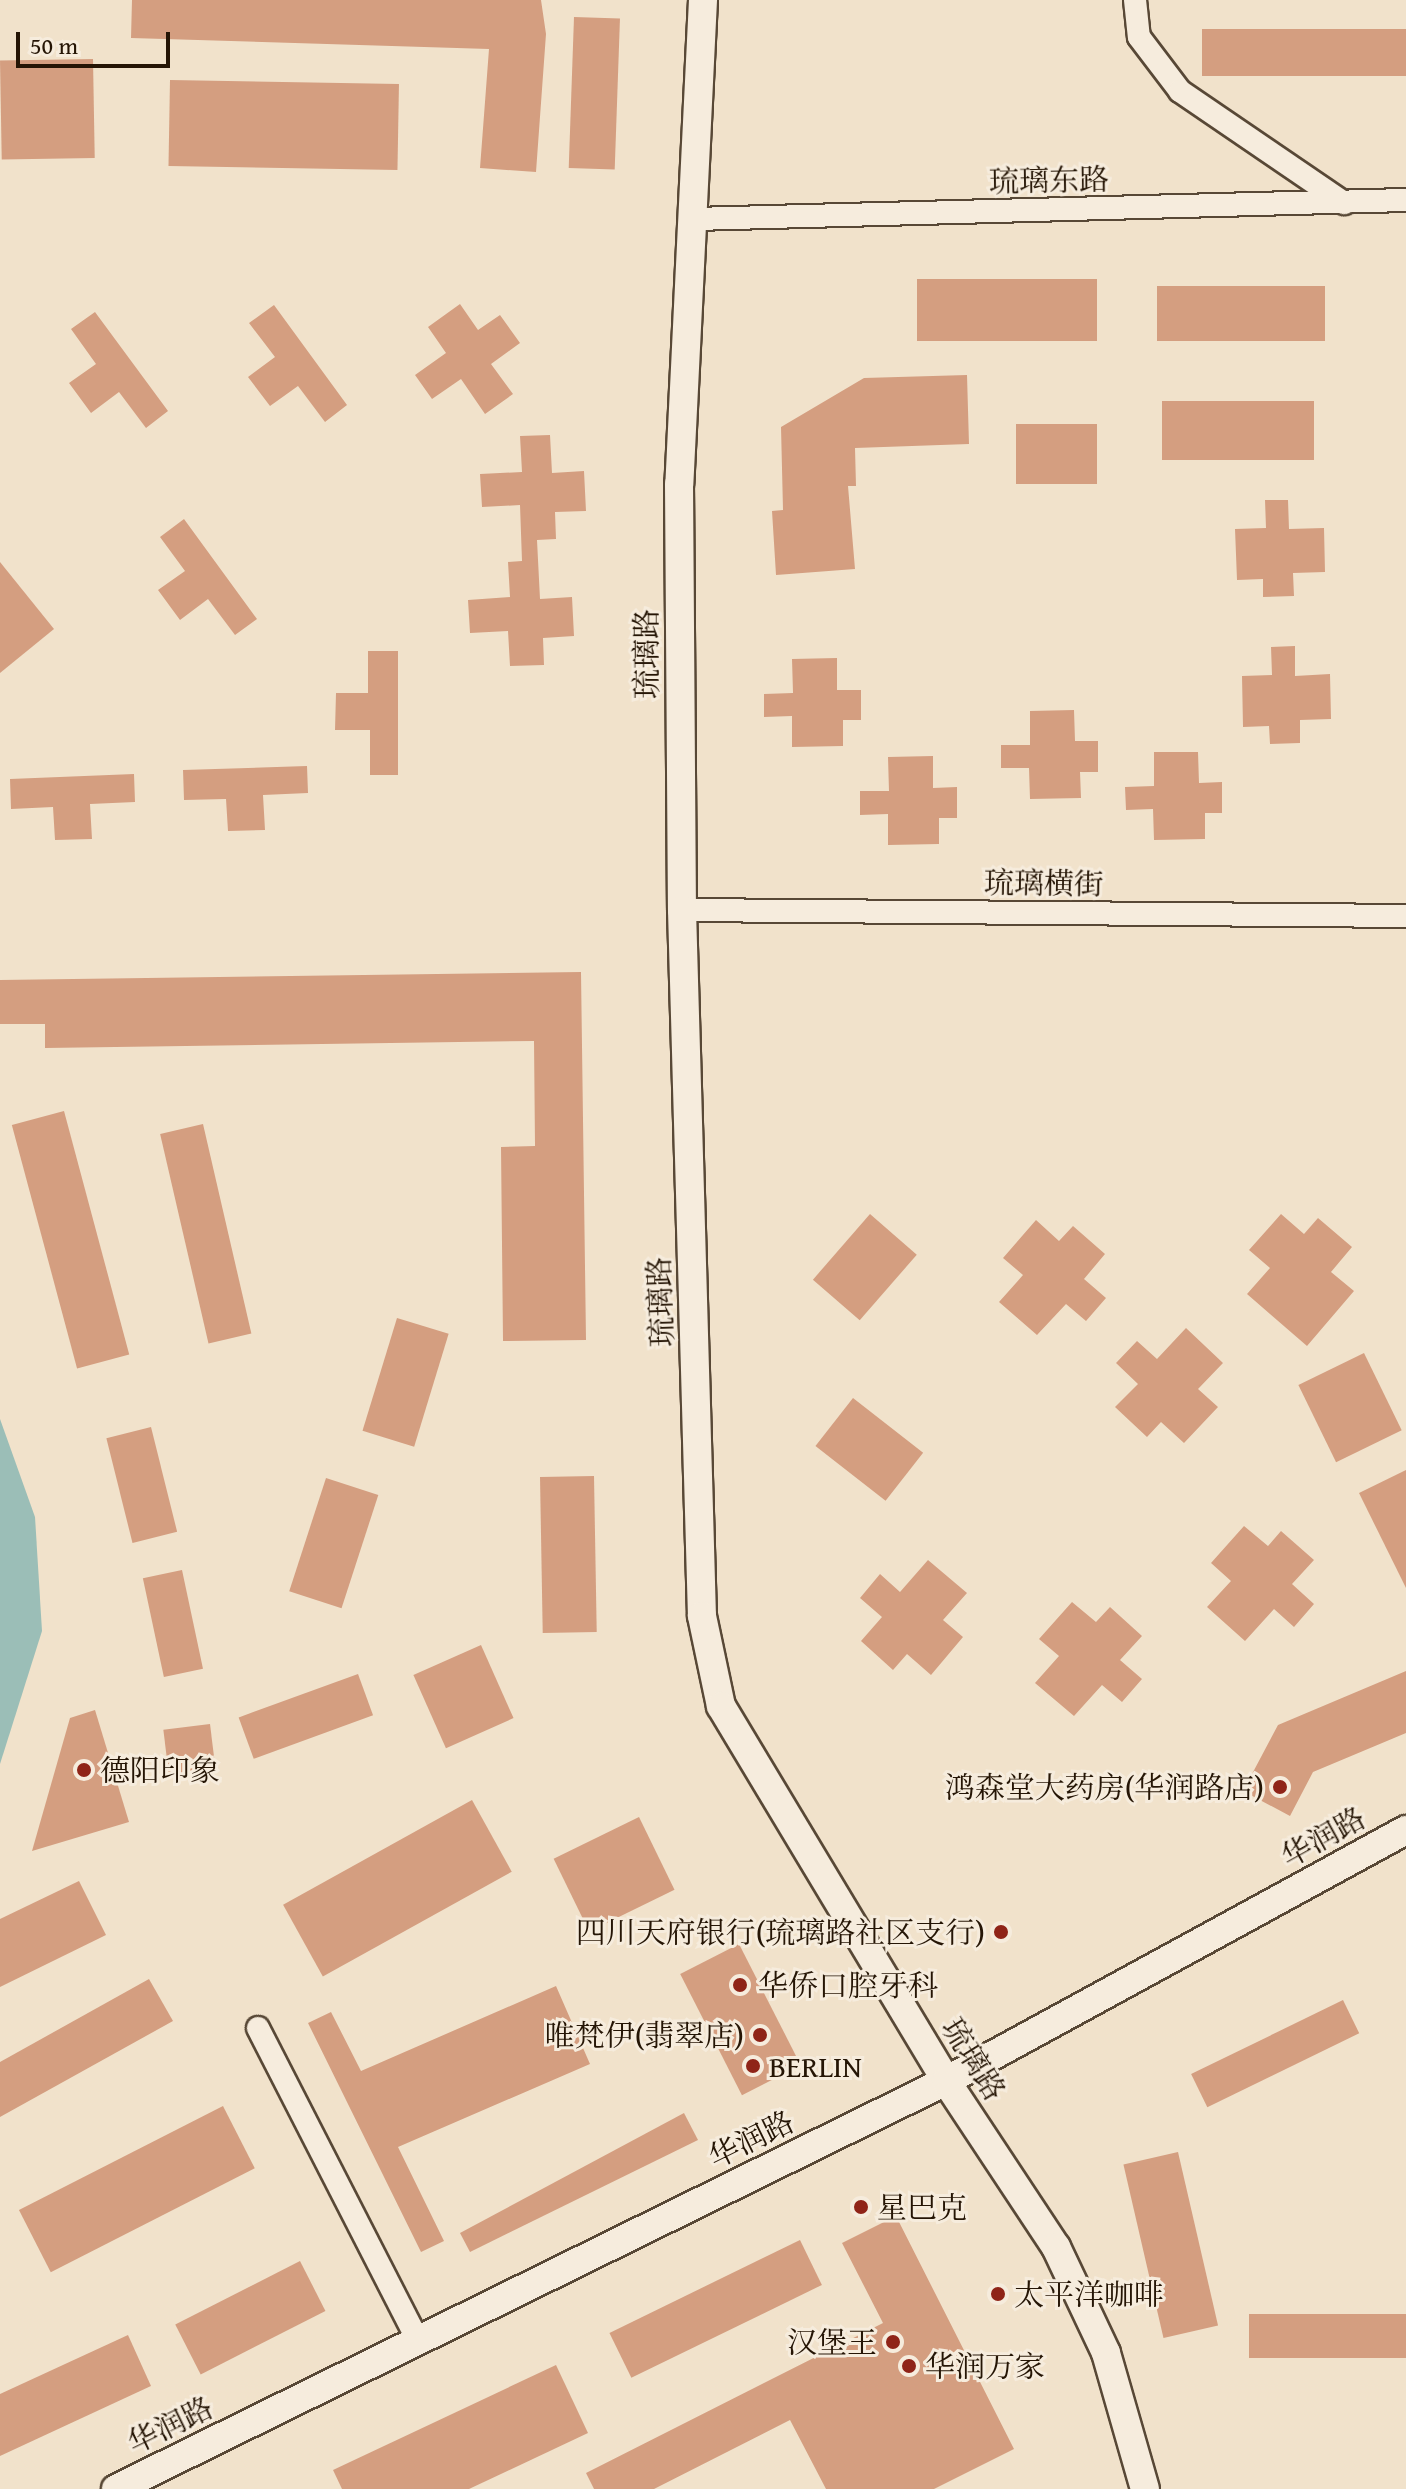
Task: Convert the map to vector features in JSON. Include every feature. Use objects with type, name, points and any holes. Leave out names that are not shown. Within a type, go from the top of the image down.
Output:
[{"type":"street","name":"琉璃路","points":[[703,0],[679,484],[682,910],[702,1616],[721,1706],[946,2081],[1056,2247],[1106,2353],[1145,2489]]},
{"type":"street","points":[[1135,0],[1139,37],[1180,91],[1344,203]]},
{"type":"street","name":"琉璃东路","points":[[694,219],[1406,200]]},
{"type":"street","name":"琉璃横街","points":[[682,910],[1406,916]]},
{"type":"street","name":"华润路","points":[[116,2489],[946,2081],[1406,1830]]},
{"type":"street","points":[[258,2028],[419,2342]]},
{"type":"water","points":[[0,1419],[35,1517],[42,1631],[0,1764]]},
{"type":"building","points":[[132,0],[541,0],[546,34],[536,172],[480,168],[489,49],[131,38]]},
{"type":"building","points":[[574,17],[620,19],[615,170],[569,168]]},
{"type":"building","points":[[1202,29],[1406,29],[1406,76],[1202,76]]},
{"type":"building","points":[[93,59],[95,158],[2,160],[0,61]]},
{"type":"building","points":[[170,80],[399,84],[397,170],[168,166]]},
{"type":"building","points":[[917,279],[1097,279],[1097,341],[917,341]]},
{"type":"building","points":[[1157,286],[1325,286],[1325,341],[1157,341]]},
{"type":"building","points":[[460,304],[478,330],[500,315],[520,343],[491,364],[513,394],[485,414],[461,379],[432,399],[415,375],[446,353],[428,327]]},
{"type":"building","points":[[274,305],[347,405],[325,422],[298,386],[270,406],[248,377],[275,357],[249,323]]},
{"type":"building","points":[[95,312],[168,411],[146,428],[119,392],[91,413],[69,383],[96,364],[71,329]]},
{"type":"building","points":[[967,375],[969,444],[855,448],[856,486],[848,486],[855,569],[776,575],[772,511],[783,510],[781,427],[864,378]]},
{"type":"building","points":[[1162,401],[1314,401],[1314,460],[1162,460]]},
{"type":"building","points":[[1016,424],[1097,424],[1097,484],[1016,484]]},
{"type":"building","points":[[550,435],[552,473],[584,471],[586,511],[555,512],[556,539],[537,540],[540,599],[572,597],[574,636],[543,638],[544,665],[510,666],[508,631],[470,633],[468,600],[510,597],[508,562],[522,561],[520,505],[482,507],[480,474],[522,472],[520,436]]},
{"type":"building","points":[[1265,500],[1288,500],[1289,529],[1324,528],[1325,572],[1293,573],[1294,596],[1263,597],[1263,579],[1237,580],[1235,529],[1266,528]]},
{"type":"building","points":[[184,519],[257,619],[235,635],[208,599],[180,620],[158,590],[185,571],[160,537]]},
{"type":"building","points":[[0,562],[54,629],[0,673]]},
{"type":"building","points":[[1295,646],[1295,676],[1330,674],[1331,719],[1300,720],[1300,743],[1270,744],[1269,726],[1243,727],[1242,676],[1272,675],[1271,647]]},
{"type":"building","points":[[368,651],[398,651],[398,775],[370,775],[370,730],[335,730],[336,693],[368,693]]},
{"type":"building","points":[[837,658],[837,690],[861,690],[861,720],[843,720],[843,746],[792,747],[792,716],[764,717],[764,694],[793,693],[792,659]]},
{"type":"building","points":[[1074,710],[1075,741],[1098,741],[1098,772],[1080,772],[1081,798],[1030,799],[1029,768],[1001,768],[1001,745],[1030,745],[1030,711]]},
{"type":"building","points":[[1154,752],[1198,752],[1199,783],[1222,782],[1222,813],[1205,813],[1205,839],[1154,840],[1153,809],[1126,810],[1125,787],[1154,786]]},
{"type":"building","points":[[933,756],[933,788],[957,787],[957,818],[939,818],[939,844],[888,845],[888,814],[860,815],[860,791],[889,791],[888,757]]},
{"type":"building","points":[[307,766],[308,793],[263,795],[265,830],[228,831],[226,799],[184,800],[183,770]]},
{"type":"building","points":[[134,774],[135,802],[90,804],[92,839],[55,840],[53,807],[11,809],[10,779]]},
{"type":"building","points":[[581,972],[586,1340],[503,1341],[501,1147],[535,1146],[534,1041],[45,1048],[45,1024],[0,1024],[0,980]]},
{"type":"building","points":[[64,1111],[129,1354],[77,1368],[12,1125]]},
{"type":"building","points":[[203,1124],[251,1333],[208,1343],[160,1134]]},
{"type":"building","points":[[870,1214],[917,1255],[860,1320],[813,1280]]},
{"type":"building","points":[[1281,1214],[1304,1234],[1318,1218],[1352,1247],[1331,1272],[1354,1291],[1307,1346],[1247,1294],[1270,1268],[1249,1250]]},
{"type":"building","points":[[1036,1220],[1059,1241],[1073,1226],[1105,1254],[1084,1279],[1106,1298],[1086,1321],[1066,1304],[1037,1335],[999,1302],[1023,1275],[1003,1258]]},
{"type":"building","points":[[397,1318],[449,1334],[414,1447],[363,1431]]},
{"type":"building","points":[[1186,1328],[1223,1363],[1198,1389],[1218,1407],[1184,1443],[1161,1422],[1147,1437],[1115,1407],[1138,1384],[1116,1363],[1137,1341],[1157,1359]]},
{"type":"building","points":[[1364,1353],[1402,1430],[1336,1462],[1298,1385]]},
{"type":"building","points":[[853,1398],[923,1453],[886,1501],[815,1446]]},
{"type":"building","points":[[151,1427],[177,1532],[132,1543],[106,1438]]},
{"type":"building","points":[[1406,1470],[1406,1588],[1359,1493]]},
{"type":"building","points":[[594,1476],[597,1632],[543,1633],[540,1477]]},
{"type":"building","points":[[326,1478],[378,1495],[342,1608],[289,1591]]},
{"type":"building","points":[[1244,1526],[1268,1546],[1281,1531],[1314,1560],[1292,1584],[1314,1604],[1294,1627],[1274,1609],[1245,1641],[1207,1607],[1231,1581],[1211,1563]]},
{"type":"building","points":[[928,1560],[967,1593],[943,1620],[963,1637],[931,1675],[907,1654],[893,1670],[861,1641],[882,1617],[860,1598],[880,1574],[900,1592]]},
{"type":"building","points":[[182,1570],[203,1669],[164,1677],[143,1578]]},
{"type":"building","points":[[1072,1602],[1096,1622],[1110,1607],[1142,1636],[1120,1660],[1142,1679],[1122,1702],[1102,1685],[1074,1716],[1035,1683],[1059,1656],[1039,1639]]},
{"type":"building","points":[[481,1645],[514,1718],[446,1748],[413,1675]]},
{"type":"building","points":[[1406,1671],[1406,1733],[1313,1772],[1290,1816],[1243,1791],[1278,1725]]},
{"type":"building","points":[[358,1674],[373,1715],[254,1759],[239,1717]]},
{"type":"building","name":"德阳印象","points":[[95,1710],[129,1822],[32,1851],[70,1718]]},
{"type":"building","points":[[210,1724],[216,1770],[169,1775],[163,1730]]},
{"type":"building","points":[[472,1800],[512,1872],[323,1976],[283,1905]]},
{"type":"building","points":[[639,1817],[675,1890],[589,1931],[554,1859]]},
{"type":"building","points":[[79,1881],[106,1935],[0,1987],[0,1919]]},
{"type":"building","points":[[739,1944],[801,2065],[742,2095],[680,1974]]},
{"type":"building","points":[[149,1979],[173,2021],[0,2117],[0,2062]]},
{"type":"building","points":[[556,1986],[590,2064],[398,2147],[444,2241],[421,2252],[308,2023],[331,2012],[361,2071]]},
{"type":"building","points":[[1343,2000],[1359,2033],[1207,2107],[1191,2074]]},
{"type":"building","points":[[223,2106],[255,2168],[51,2272],[19,2210]]},
{"type":"building","points":[[684,2113],[698,2140],[470,2252],[460,2233]]},
{"type":"building","points":[[1178,2152],[1218,2325],[1163,2338],[1123,2165]]},
{"type":"building","points":[[896,2216],[1014,2449],[934,2489],[826,2489],[790,2420],[654,2489],[594,2489],[586,2473],[883,2323],[842,2243]]},
{"type":"building","points":[[800,2240],[822,2285],[631,2378],[609,2333]]},
{"type":"building","points":[[300,2261],[325,2311],[201,2374],[175,2325]]},
{"type":"building","points":[[1249,2314],[1406,2314],[1406,2358],[1249,2358]]},
{"type":"building","points":[[128,2335],[151,2386],[0,2456],[0,2394]]},
{"type":"building","points":[[556,2365],[588,2433],[469,2489],[342,2489],[333,2470]]},
{"type":"place","name":"德阳印象","points":[[84,1770]]},
{"type":"place","name":"鸿森堂大药房(华润路店)","points":[[1280,1787]]},
{"type":"place","name":"四川天府银行(琉璃路社区支行)","points":[[1001,1932]]},
{"type":"place","name":"华侨口腔牙科","points":[[740,1985]]},
{"type":"place","name":"唯梵伊(翡翠店)","points":[[760,2035]]},
{"type":"place","name":"BERLIN","points":[[753,2066]]},
{"type":"place","name":"星巴克","points":[[861,2207]]},
{"type":"place","name":"太平洋咖啡","points":[[998,2294]]},
{"type":"place","name":"汉堡王","points":[[893,2342]]},
{"type":"place","name":"华润万家","points":[[909,2366]]}]
